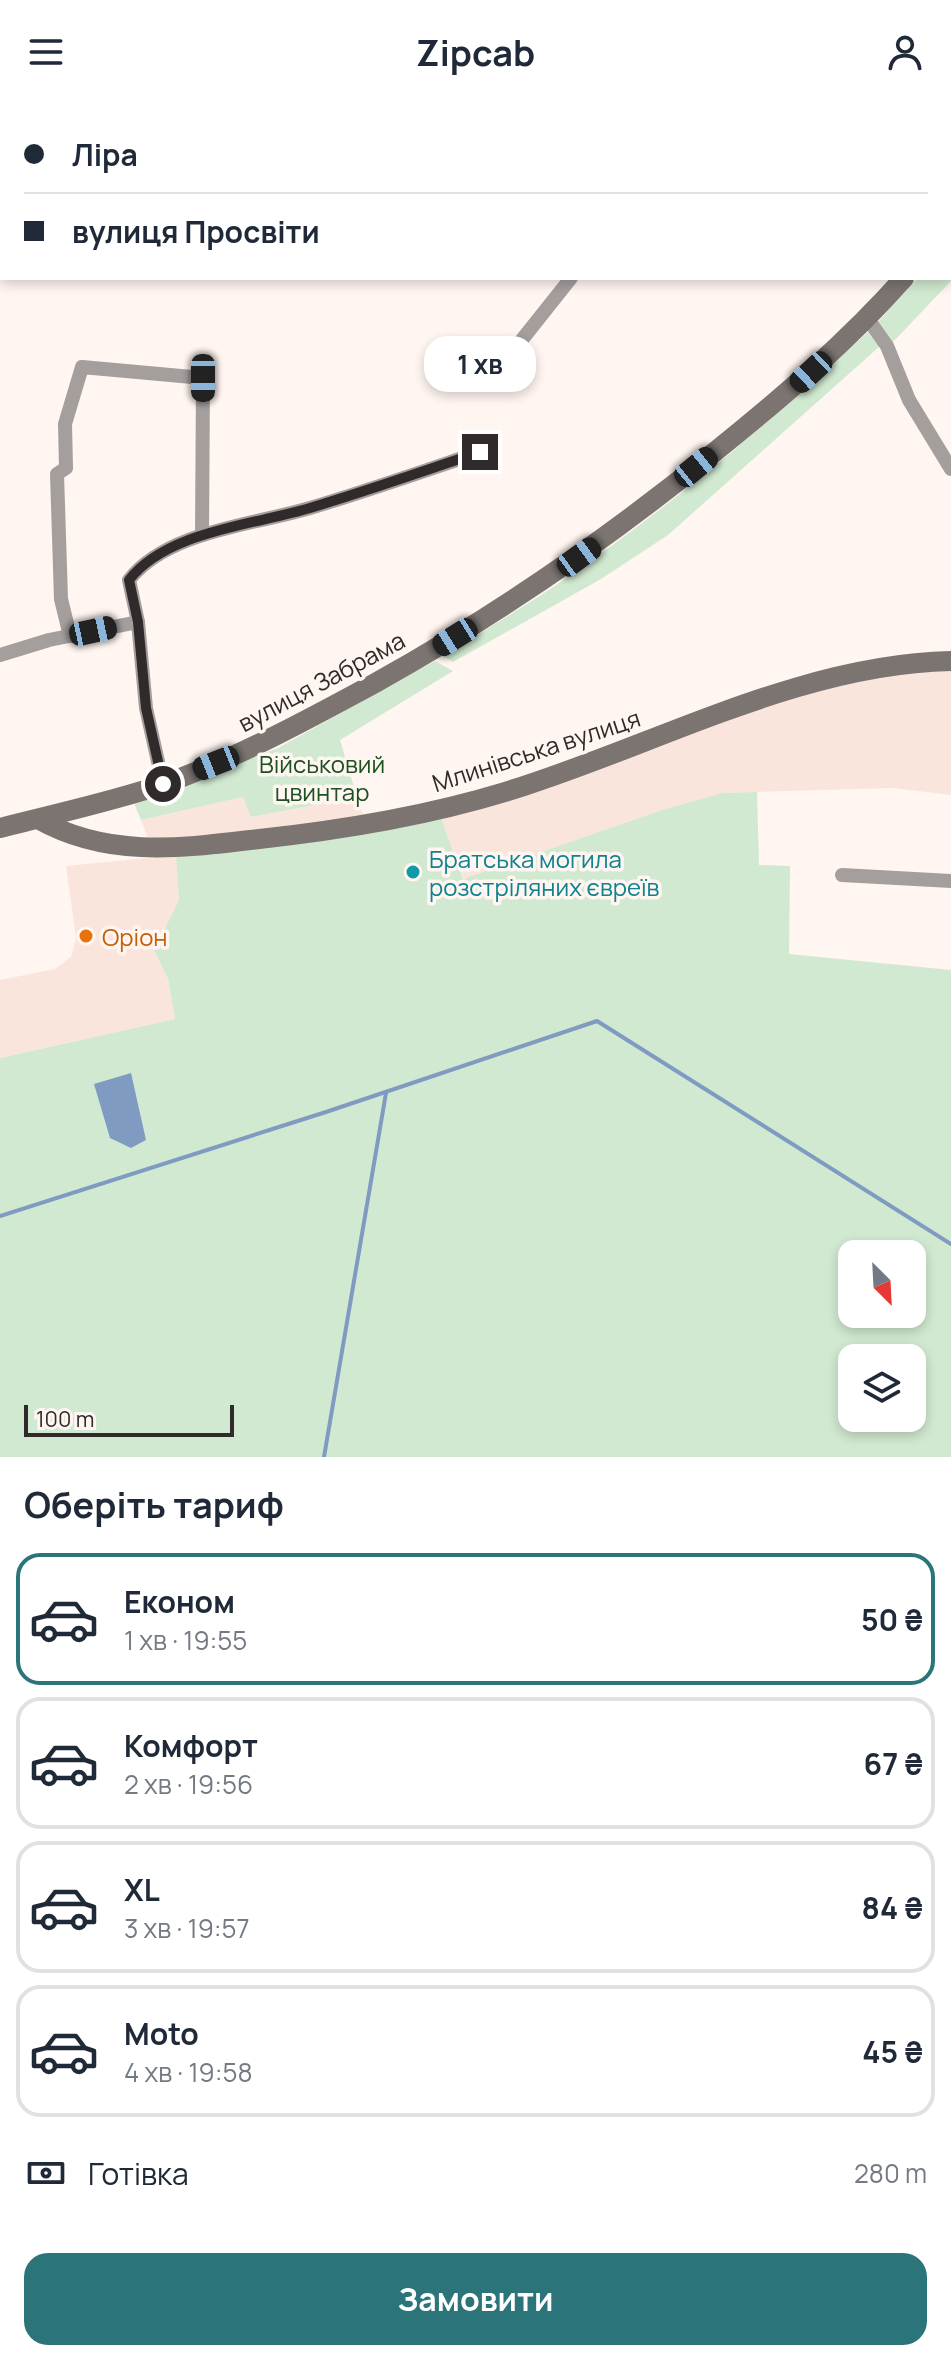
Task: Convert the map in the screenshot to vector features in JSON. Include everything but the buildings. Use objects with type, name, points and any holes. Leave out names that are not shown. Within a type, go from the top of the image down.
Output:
[{"type":"main road","name":"вулиця Забрама","points":[[0,828],[163,784],[274,739],[430,652],[556,574],[648,506],[792,390],[868,319],[902,280]]},
{"type":"main road","name":"Млинівська вулиця","points":[[38,819],[62,832],[111,845],[176,849],[289,836],[400,818],[505,792],[772,695],[921,661],[951,661]]},
{"type":"street","points":[[501,366],[569,280]]},
{"type":"street","points":[[868,319],[887,346],[909,400],[951,469]]},
{"type":"street","points":[[70,636],[61,599],[57,474],[66,468],[65,424],[82,367],[203,378],[202,535]]},
{"type":"street","points":[[163,784],[146,708],[138,622],[129,580],[141,565],[202,535],[309,508],[480,452]]},
{"type":"street","points":[[0,655],[138,622]]},
{"type":"street","points":[[842,875],[951,881]]},
{"type":"shaded area","points":[[951,667],[951,795],[893,788],[722,793],[662,810],[463,879],[440,815],[773,701],[922,668]]},
{"type":"shaded area","points":[[243,797],[251,817],[357,797],[364,817],[288,830],[149,841],[141,820]]},
{"type":"shaded area","points":[[176,855],[179,900],[154,950],[168,979],[175,1019],[0,1058],[0,980],[55,969],[71,957],[76,938],[66,866]]},
{"type":"green space","points":[[916,280],[951,280],[891,344],[877,323]]},
{"type":"green space","points":[[870,330],[880,346],[668,535],[601,579],[453,662],[443,656],[548,591],[642,523],[759,429]]},
{"type":"green space","name":"Військовий цвинтар","points":[[435,661],[453,671],[340,740],[357,797],[251,817],[243,797],[141,820],[134,803],[278,748]]},
{"type":"green space","points":[[757,792],[759,865],[790,866],[789,954],[951,970],[951,1457],[0,1457],[0,1058],[175,1019],[168,979],[154,950],[179,900],[176,855],[440,815],[463,879],[662,810],[722,793]]},
{"type":"water","points":[[131,1073],[146,1140],[131,1148],[110,1138],[94,1084]]},
{"type":"waterway","points":[[0,1216],[597,1021],[951,1244]]},
{"type":"waterway","points":[[324,1457],[386,1093]]},
{"type":"place","name":"Братська могила розстріляних євреїв","points":[[413,872]]},
{"type":"place","name":"Оріон","points":[[86,936]]},
{"type":"route","points":[[163,784],[146,708],[138,622],[129,580],[141,565],[202,535],[309,508],[480,452]]}]
